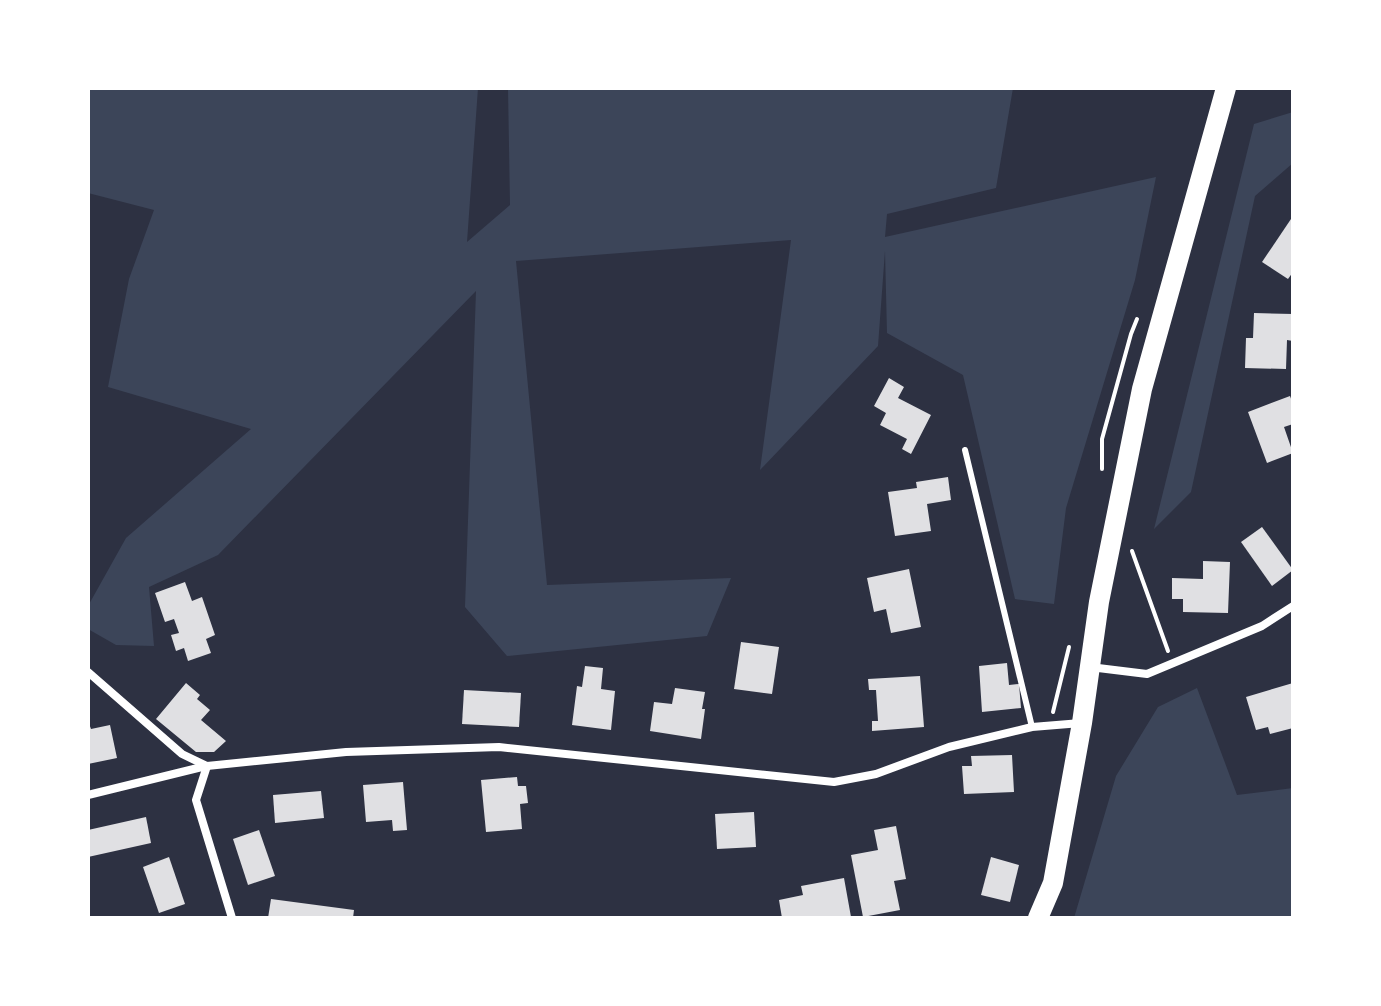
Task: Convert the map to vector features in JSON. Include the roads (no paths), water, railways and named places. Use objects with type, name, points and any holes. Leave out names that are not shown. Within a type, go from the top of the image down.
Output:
[{"type":"main road","points":[[1038,918],[1053,883],[1112,530],[1142,389],[1226,88]]},
{"type":"street","points":[[1089,667],[1147,674],[1262,626],[1293,606]]},
{"type":"street","points":[[88,672],[182,754],[207,766]]},
{"type":"street","points":[[88,795],[207,766],[346,752],[499,747],[834,782],[876,774],[949,747],[1032,727],[1082,723]]},
{"type":"street","points":[[207,766],[196,800],[232,918]]},
{"type":"lane","points":[[965,450],[1032,727]]}]
